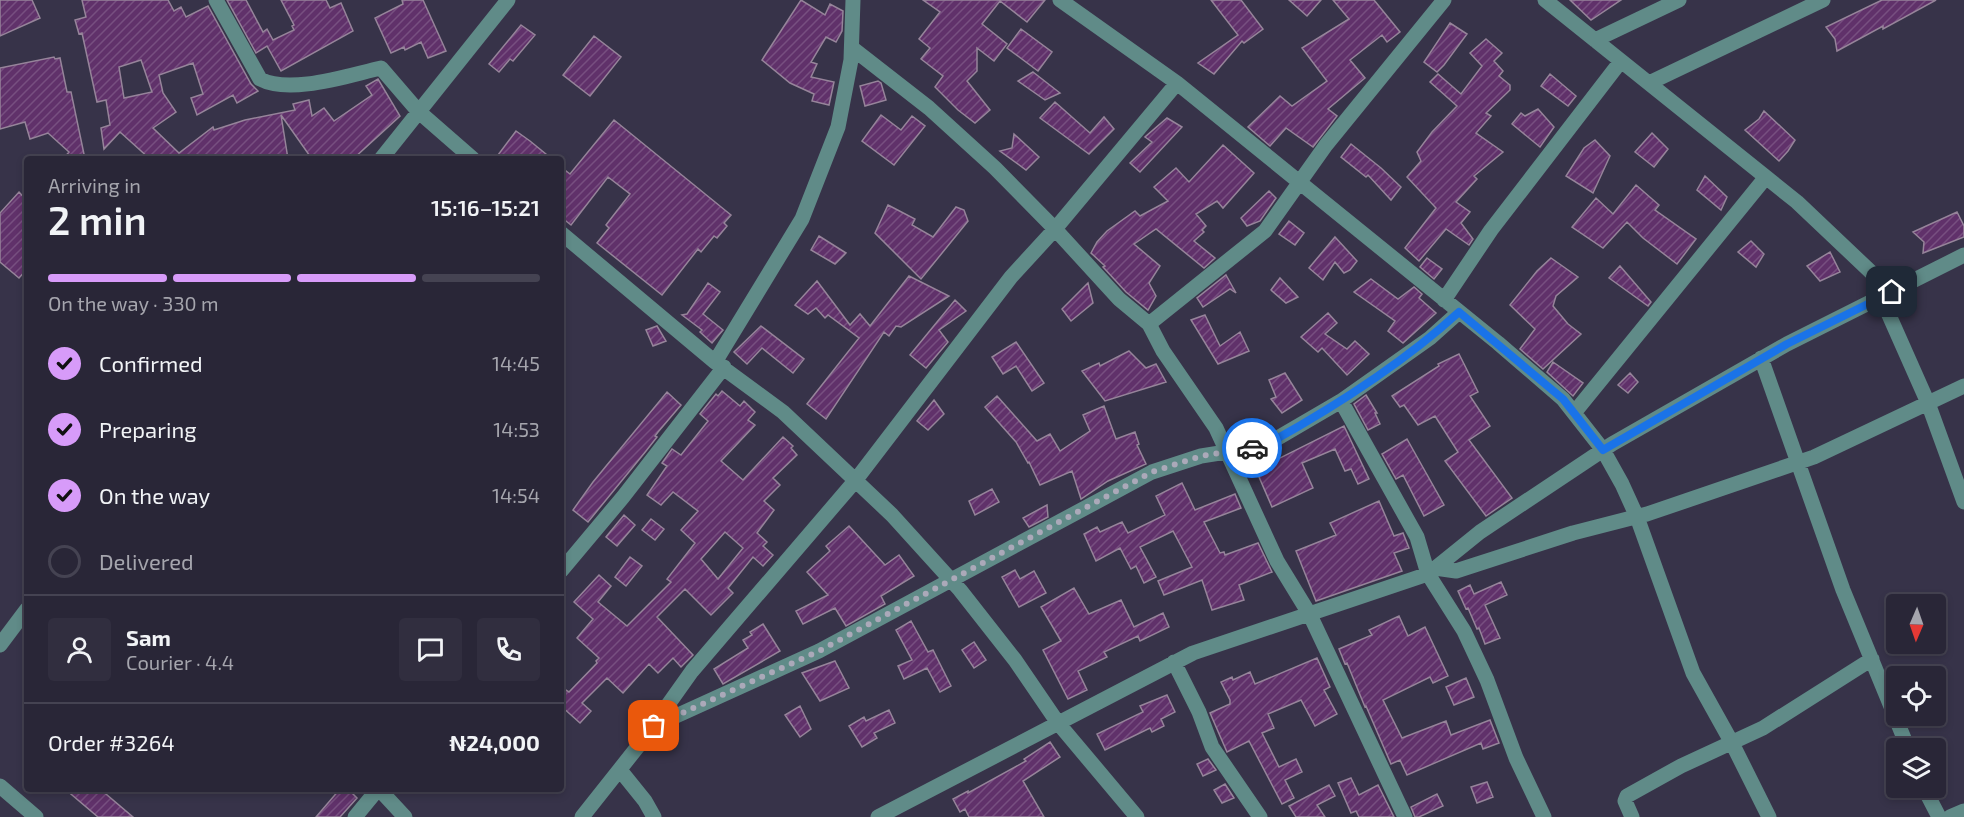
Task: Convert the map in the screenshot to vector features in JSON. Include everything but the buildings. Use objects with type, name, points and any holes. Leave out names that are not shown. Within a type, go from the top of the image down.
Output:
[{"type":"street","points":[[216,0],[260,79],[271,85],[306,84],[381,68],[418,111],[469,156]]},
{"type":"street","points":[[383,156],[508,0]]},
{"type":"street","points":[[564,567],[623,497],[720,365],[802,219],[838,127],[852,48],[853,0]]},
{"type":"street","points":[[1060,0],[1177,83],[1563,399],[1603,450],[1622,484],[1693,673],[1732,743],[1769,817]]},
{"type":"street","points":[[1149,324],[1265,231],[1326,145],[1444,0]]},
{"type":"street","points":[[1545,0],[1797,202],[1886,294],[1964,502]]},
{"type":"street","points":[[1595,40],[1679,0]]},
{"type":"street","points":[[1649,83],[1822,0]]},
{"type":"street","points":[[852,48],[929,108],[995,168],[1119,299],[1149,324],[1164,351],[1216,428],[1277,561],[1310,615],[1405,817]]},
{"type":"street","points":[[1444,300],[1491,230],[1621,61]]},
{"type":"street","points":[[582,817],[654,726],[692,671],[855,481],[1011,277],[1055,229],[1177,83]]},
{"type":"street","points":[[1574,413],[1766,177]]},
{"type":"street","points":[[564,235],[720,365],[783,412],[892,515],[950,579],[1015,660],[1058,723],[1137,817]]},
{"type":"street","points":[[878,817],[1193,653],[1310,615],[1431,571],[1480,531],[1603,450],[1761,358],[1964,255]]},
{"type":"street","points":[[654,726],[819,651],[1152,472],[1201,456],[1264,446],[1341,401],[1430,339],[1459,312]]},
{"type":"street","points":[[1761,358],[1843,590],[1904,738]]},
{"type":"street","points":[[1431,571],[1456,572],[1573,533],[1636,517],[1814,457],[1964,386]]},
{"type":"street","points":[[1341,401],[1417,537],[1431,571],[1464,631],[1516,758],[1544,817]]},
{"type":"street","points":[[0,645],[24,613]]},
{"type":"street","points":[[1632,817],[1624,801],[1627,796],[1681,766],[1763,728],[1872,659]]},
{"type":"street","points":[[1174,662],[1199,712],[1212,747],[1260,817]]},
{"type":"street","points":[[620,770],[645,801],[654,817]]},
{"type":"street","points":[[0,786],[36,817]]},
{"type":"street","points":[[355,817],[376,792]]},
{"type":"street","points":[[381,792],[405,817]]},
{"type":"street","points":[[1929,798],[1939,817]]},
{"type":"street","points":[[1950,817],[1964,811]]},
{"type":"way so far","points":[[654,726],[819,651],[1152,472],[1201,456],[1252,448]]},
{"type":"route","points":[[1252,448],[1264,446],[1341,401],[1430,339],[1459,312],[1563,399],[1603,450],[1787,344],[1892,292]]}]
